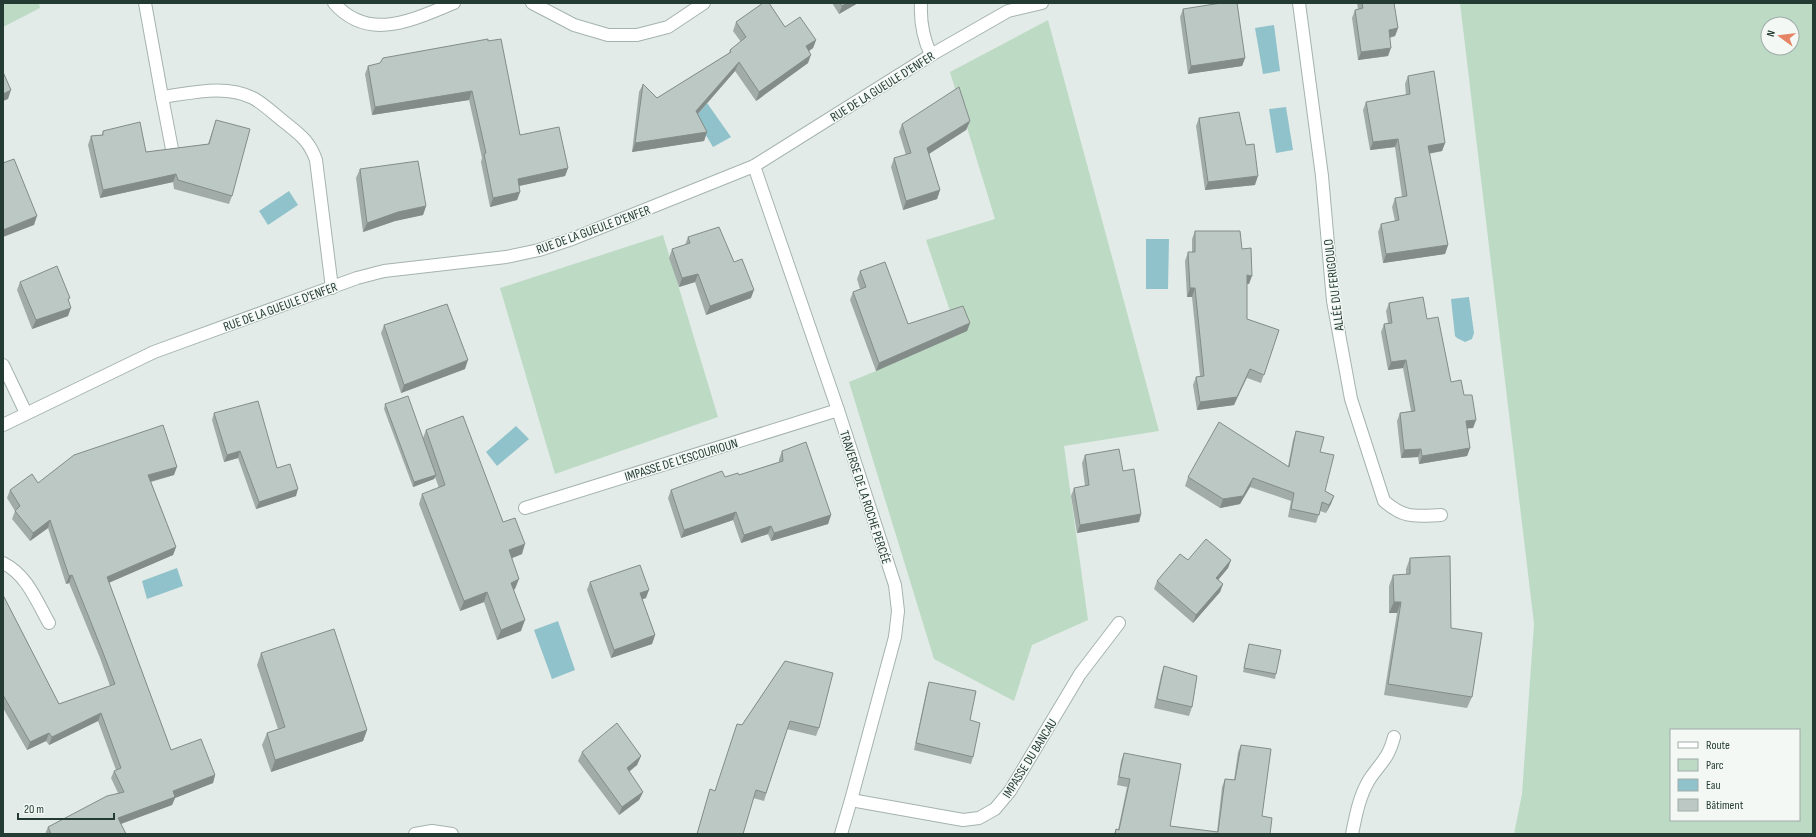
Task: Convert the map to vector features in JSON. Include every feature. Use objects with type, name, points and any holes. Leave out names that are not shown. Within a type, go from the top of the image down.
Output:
[{"type":"street","points":[[145,3],[172,148]]},
{"type":"street","points":[[334,3],[354,18],[371,24],[392,25],[414,19],[454,3]]},
{"type":"street","points":[[532,3],[574,25],[608,35],[637,35],[668,27],[704,3]]},
{"type":"street","points":[[921,3],[921,25],[925,42],[932,55]]},
{"type":"street","name":"RUE DE LA GUEULE D'ENFER","points":[[3,425],[154,352],[357,278],[384,271],[506,257],[538,250],[579,236],[754,166],[932,55],[1008,11],[1042,3]]},
{"type":"street","name":"ALLÉE DU FERIGOULO","points":[[1299,3],[1322,176],[1332,301],[1351,399],[1384,501],[1396,511],[1412,516],[1441,515]]},
{"type":"street","points":[[162,97],[212,90],[233,92],[254,98],[302,136],[311,146],[316,160],[332,288]]},
{"type":"street","name":"TRAVERSE DE LA ROCHE PERCÉE","points":[[754,166],[838,410],[894,585],[898,611],[895,637],[851,800],[840,834]]},
{"type":"street","points":[[3,365],[26,413]]},
{"type":"street","name":"IMPASSE DE L'ESCOURIOUN","points":[[525,508],[838,410]]},
{"type":"street","points":[[3,563],[16,570],[27,582],[49,623]]},
{"type":"street","name":"IMPASSE DU BANCAU","points":[[851,800],[963,820],[979,818],[995,809],[1010,791],[1080,674],[1119,623]]},
{"type":"street","points":[[1352,834],[1362,792],[1390,752],[1394,737]]},
{"type":"street","points":[[414,834],[432,831],[452,834]]},
{"type":"green space","points":[[3,3],[39,3],[40,8],[3,27]]},
{"type":"green space","points":[[1460,3],[1813,3],[1813,834],[1514,834],[1522,794],[1534,624]]},
{"type":"green space","points":[[1048,20],[1159,431],[1064,446],[1088,620],[1032,645],[1014,701],[934,659],[849,382],[876,371],[952,317],[926,240],[995,219],[950,72]]},
{"type":"green space","points":[[663,235],[718,417],[555,474],[500,288]]},
{"type":"water","points":[[1274,25],[1280,71],[1263,74],[1255,28]]},
{"type":"water","points":[[707,103],[731,137],[713,147],[695,117]]},
{"type":"water","points":[[1286,107],[1293,150],[1276,153],[1269,109]]},
{"type":"water","points":[[289,191],[298,205],[268,225],[259,211]]},
{"type":"water","points":[[1146,239],[1169,239],[1168,289],[1146,289]]},
{"type":"water","points":[[1469,297],[1474,333],[1472,339],[1465,342],[1455,336],[1451,299]]},
{"type":"water","points":[[516,426],[529,439],[497,466],[486,452]]},
{"type":"water","points":[[177,568],[183,586],[147,599],[142,581]]},
{"type":"water","points":[[558,621],[575,670],[552,679],[534,630]]},
{"type":"building","points":[[763,3],[769,3],[785,27],[800,17],[816,40],[806,46],[811,55],[759,92],[739,62],[696,111],[707,132],[635,143],[643,84],[657,98],[731,52],[730,50],[746,37],[736,22]]},
{"type":"building","points":[[840,3],[847,3],[842,6]]},
{"type":"building","points":[[1221,3],[1237,3],[1245,58],[1191,66],[1183,9]]},
{"type":"building","points":[[1362,3],[1394,3],[1398,28],[1389,30],[1391,48],[1361,52],[1355,10],[1363,8]]},
{"type":"building","points":[[488,39],[488,41],[501,39],[520,135],[559,127],[568,168],[518,179],[520,192],[493,198],[484,154],[486,153],[472,91],[375,107],[368,66],[380,63],[383,58]]},
{"type":"building","points":[[1434,71],[1445,143],[1428,146],[1448,245],[1386,254],[1381,224],[1399,220],[1395,198],[1407,196],[1398,139],[1373,142],[1366,102],[1410,94],[1408,76]]},
{"type":"building","points":[[3,72],[11,90],[3,94]]},
{"type":"building","points":[[959,87],[970,121],[927,148],[940,190],[906,201],[894,158],[911,153],[902,124]]},
{"type":"building","points":[[1239,112],[1246,145],[1254,144],[1258,176],[1208,182],[1199,118]]},
{"type":"building","points":[[216,120],[250,129],[232,196],[178,180],[176,174],[103,190],[91,136],[103,135],[103,131],[140,122],[146,152],[209,144]]},
{"type":"building","points":[[14,159],[37,216],[3,230],[3,163]]},
{"type":"building","points":[[418,161],[426,206],[398,212],[367,223],[360,169]]},
{"type":"building","points":[[719,227],[734,262],[742,259],[754,290],[710,306],[698,274],[682,278],[672,249],[690,243],[688,237]]},
{"type":"building","points":[[1195,231],[1240,231],[1242,249],[1251,248],[1252,276],[1247,275],[1247,319],[1279,330],[1264,375],[1250,369],[1237,397],[1200,402],[1196,377],[1204,376],[1195,288],[1190,288],[1188,252],[1195,252]]},
{"type":"building","points":[[885,262],[908,324],[963,306],[970,323],[879,363],[853,292],[866,287],[860,271]]},
{"type":"building","points":[[57,266],[70,298],[68,299],[71,308],[36,320],[20,282]]},
{"type":"building","points":[[1423,297],[1427,319],[1438,317],[1451,382],[1461,380],[1464,395],[1472,395],[1476,420],[1466,421],[1470,448],[1422,456],[1421,449],[1404,450],[1400,413],[1415,411],[1406,360],[1391,362],[1384,324],[1392,323],[1389,303]]},
{"type":"building","points":[[447,304],[468,360],[404,385],[384,325]]},
{"type":"building","points":[[408,396],[436,475],[414,482],[385,404]]},
{"type":"building","points":[[258,401],[277,468],[290,464],[298,489],[259,502],[240,451],[227,455],[214,413]]},
{"type":"building","points":[[463,416],[503,522],[515,518],[525,544],[509,550],[519,579],[511,583],[525,620],[501,630],[487,592],[464,601],[422,494],[445,485],[426,430]]},
{"type":"building","points":[[1219,422],[1289,467],[1296,431],[1324,437],[1320,452],[1334,455],[1325,491],[1334,496],[1329,505],[1322,502],[1319,515],[1291,509],[1294,493],[1253,478],[1243,496],[1223,499],[1188,477]]},
{"type":"building","points":[[163,425],[177,467],[148,475],[176,547],[107,577],[171,750],[201,739],[215,775],[173,791],[175,797],[118,818],[126,834],[51,834],[48,827],[107,796],[124,792],[114,771],[121,768],[101,713],[52,737],[49,733],[30,742],[3,695],[3,595],[59,704],[115,684],[72,575],[69,576],[50,520],[33,533],[15,511],[20,506],[10,490],[32,474],[38,483],[74,455]]},
{"type":"building","points":[[806,442],[831,515],[774,533],[771,526],[744,535],[736,512],[684,530],[671,490],[722,471],[725,477],[738,473],[739,475],[783,461],[782,451]]},
{"type":"building","points":[[1119,449],[1123,471],[1134,469],[1141,514],[1080,525],[1074,488],[1089,485],[1085,455]]},
{"type":"building","points":[[1206,539],[1231,560],[1216,578],[1223,584],[1196,615],[1157,581],[1180,554],[1188,560]]},
{"type":"building","points":[[1450,556],[1451,628],[1482,633],[1472,697],[1388,684],[1401,602],[1394,602],[1393,575],[1410,574],[1410,558]]},
{"type":"building","points":[[640,565],[649,590],[640,593],[655,635],[614,650],[590,582]]},
{"type":"building","points":[[334,629],[367,730],[275,760],[267,733],[285,727],[261,653]]},
{"type":"building","points":[[1249,644],[1281,650],[1276,674],[1244,668]]},
{"type":"building","points":[[785,661],[833,673],[819,728],[790,721],[766,793],[756,790],[743,834],[697,834],[710,789],[715,791],[737,724],[742,725]]},
{"type":"building","points":[[1164,666],[1197,676],[1192,707],[1157,699]]},
{"type":"building","points":[[929,682],[976,691],[970,720],[980,723],[973,757],[916,743]]},
{"type":"building","points":[[617,723],[641,756],[627,768],[643,792],[622,807],[582,752]]},
{"type":"building","points":[[1241,745],[1271,749],[1262,816],[1272,818],[1270,834],[1115,834],[1116,829],[1119,830],[1130,779],[1119,777],[1124,753],[1181,764],[1170,826],[1218,832],[1225,779],[1235,780]]}]
